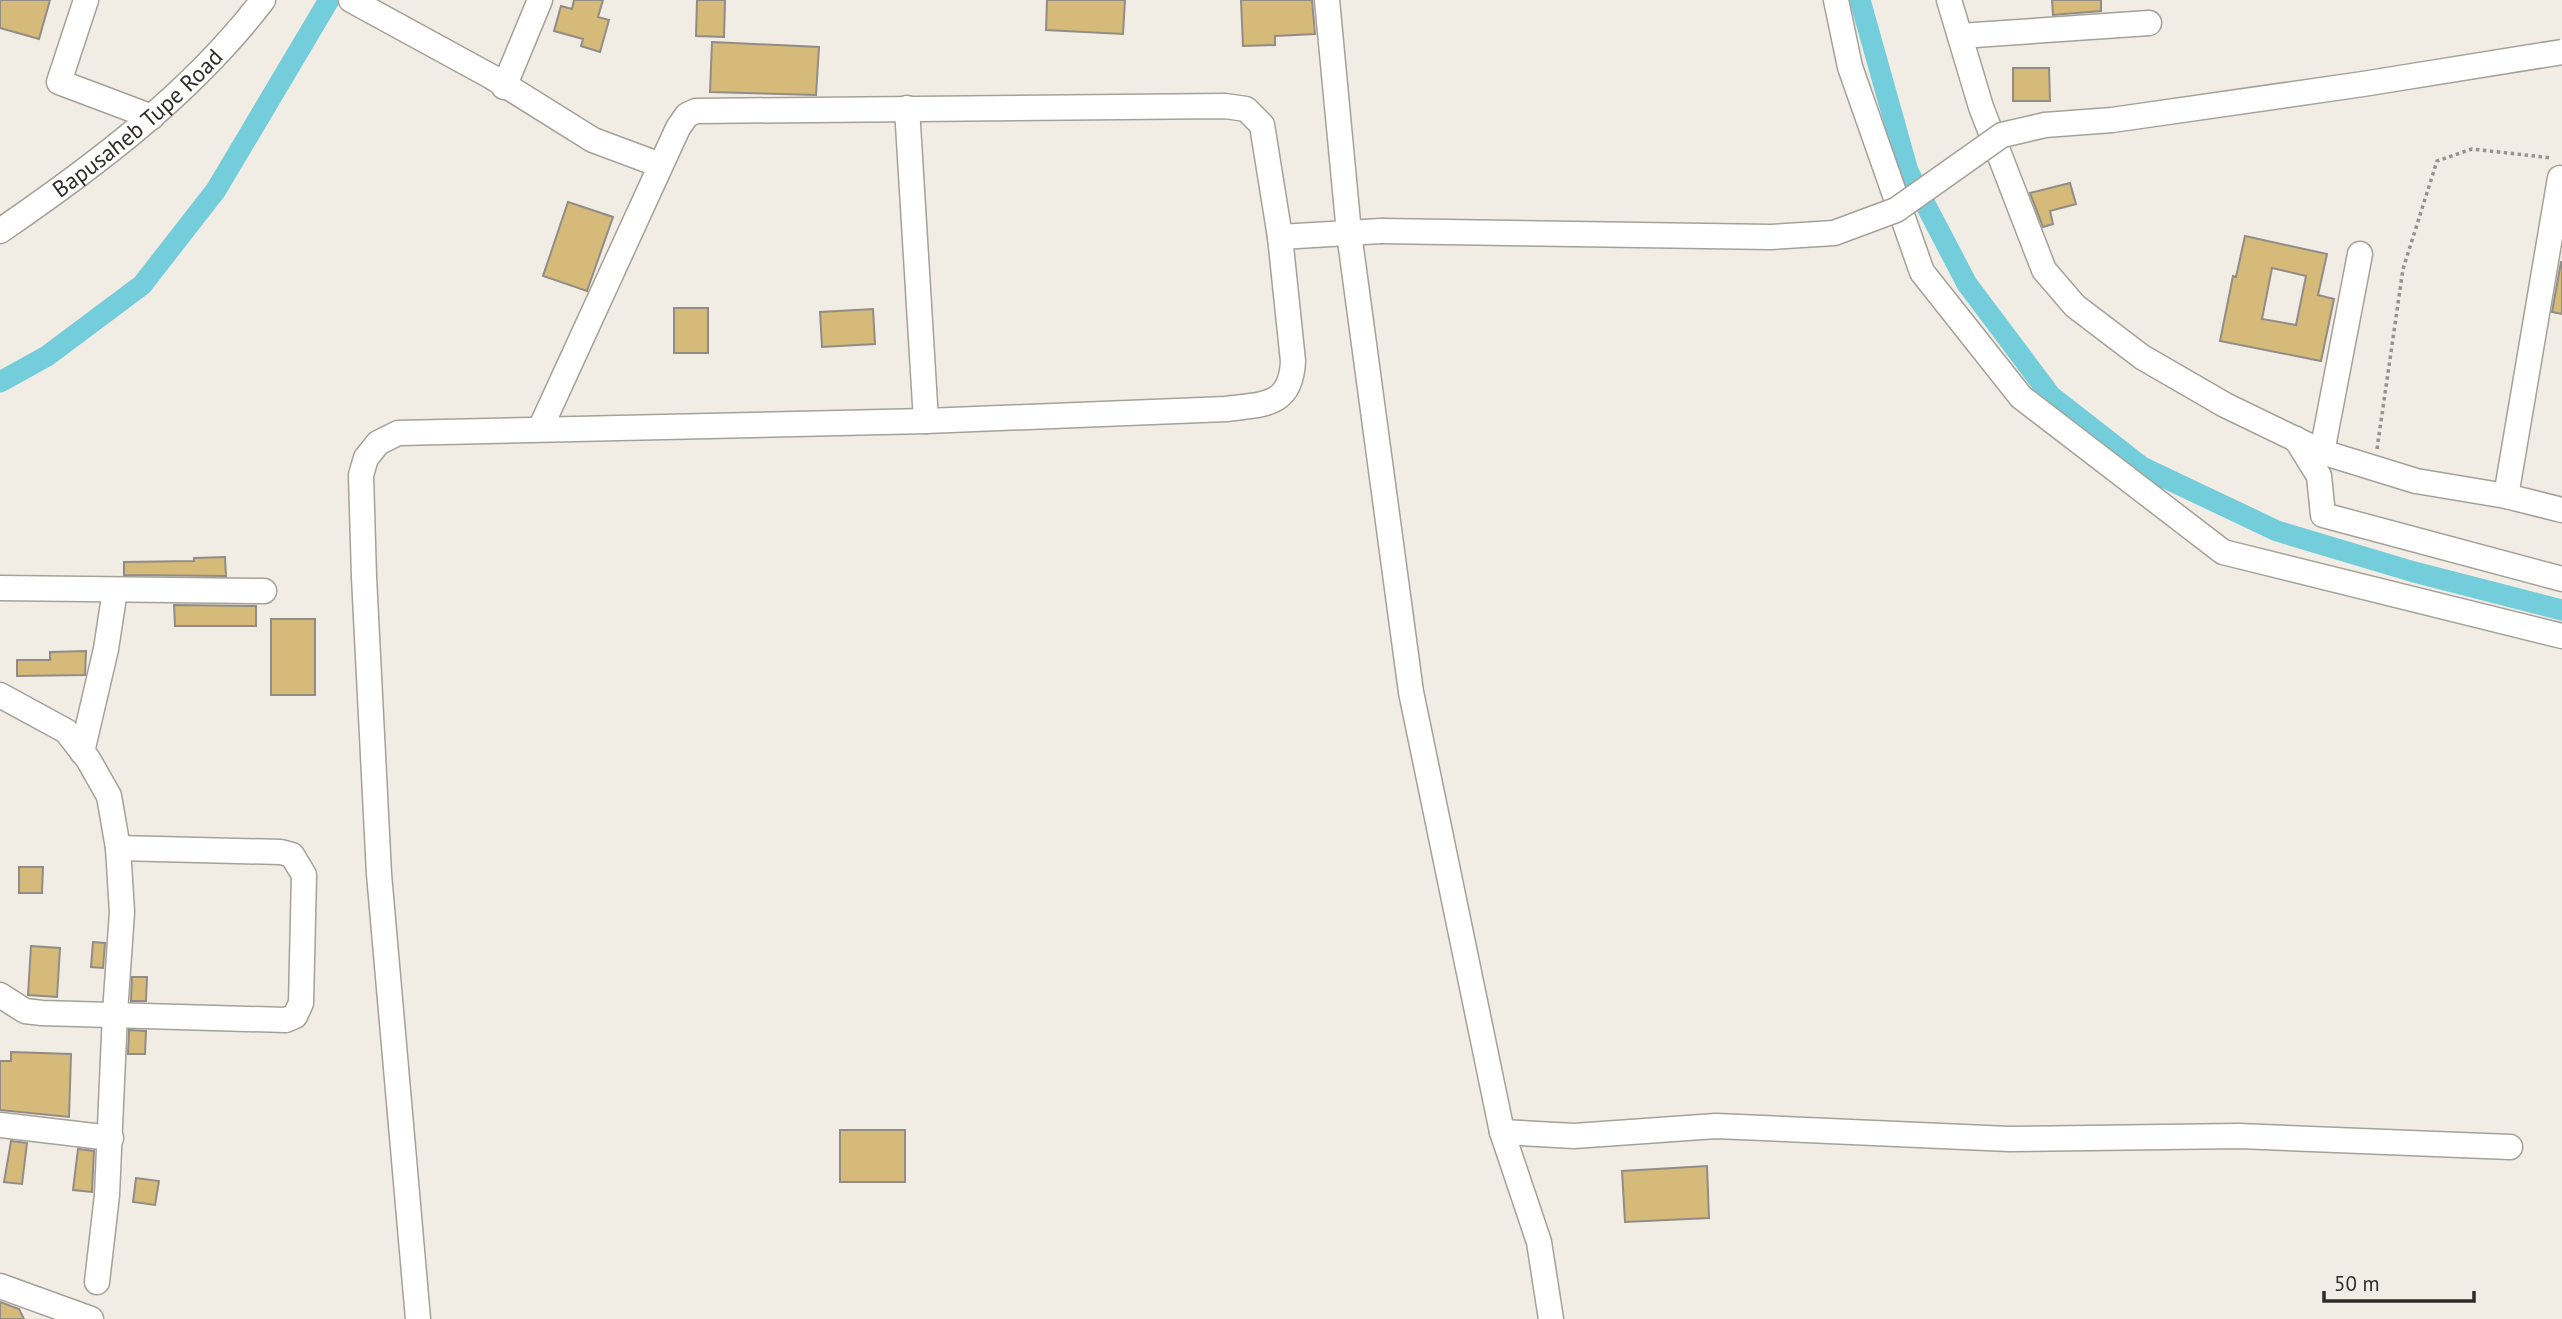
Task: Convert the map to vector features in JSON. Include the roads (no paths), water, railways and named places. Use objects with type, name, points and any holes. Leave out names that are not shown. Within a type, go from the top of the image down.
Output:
[{"type":"street","points":[[86,0],[58,82],[152,117]]},
{"type":"street","name":"Bapusaheb Tupe Road","points":[[0,231],[59,191],[152,117],[238,33],[263,0]]},
{"type":"street","points":[[504,86],[540,0]]},
{"type":"street","points":[[1327,0],[1349,233],[1411,692],[1502,1132],[1539,1241],[1551,1319]]},
{"type":"street","points":[[1836,0],[1850,67],[1922,272],[2021,397],[2223,552],[2562,636]]},
{"type":"street","points":[[1949,0],[1981,107],[2044,270],[2075,306],[2142,357],[2225,405],[2322,452],[2416,481],[2506,496],[2562,510]]},
{"type":"street","points":[[360,2],[593,140],[660,165]]},
{"type":"street","points":[[1960,36],[2149,23]]},
{"type":"street","points":[[1280,237],[1381,231],[1771,237],[1834,233],[1896,210],[2002,135],[2045,125],[2112,120],[2562,52]]},
{"type":"street","points":[[418,1319],[379,874],[364,577],[361,475],[366,458],[378,443],[397,433],[926,421],[1226,409],[1269,403],[1282,395],[1292,378],[1293,361],[1280,237],[1262,125],[1246,109],[1225,106],[696,111],[682,121],[660,165],[540,429]]},
{"type":"street","points":[[907,108],[926,421]]},
{"type":"street","points":[[2506,496],[2561,169]]},
{"type":"street","points":[[2322,452],[2360,254]]},
{"type":"street","points":[[2296,439],[2319,476],[2323,516],[2562,579]]},
{"type":"street","points":[[0,588],[264,591]]},
{"type":"street","points":[[82,752],[106,649],[115,590]]},
{"type":"street","points":[[0,695],[66,732],[82,752],[109,796],[118,848],[122,912],[111,1138],[97,1282]]},
{"type":"street","points":[[0,995],[25,1011],[286,1020],[295,1017],[301,1003],[304,875],[292,855],[281,852],[118,848]]},
{"type":"street","points":[[0,1125],[111,1138]]},
{"type":"street","points":[[1502,1132],[1574,1136],[1716,1126],[2009,1139],[2239,1136],[2510,1147]]},
{"type":"street","points":[[0,1286],[42,1310],[91,1319]]},
{"type":"waterway","points":[[0,382],[47,356],[142,285],[216,190],[329,0]]},
{"type":"waterway","points":[[1860,0],[1908,171],[1967,284],[2051,396],[2142,467],[2277,531],[2414,572],[2562,610]]}]
